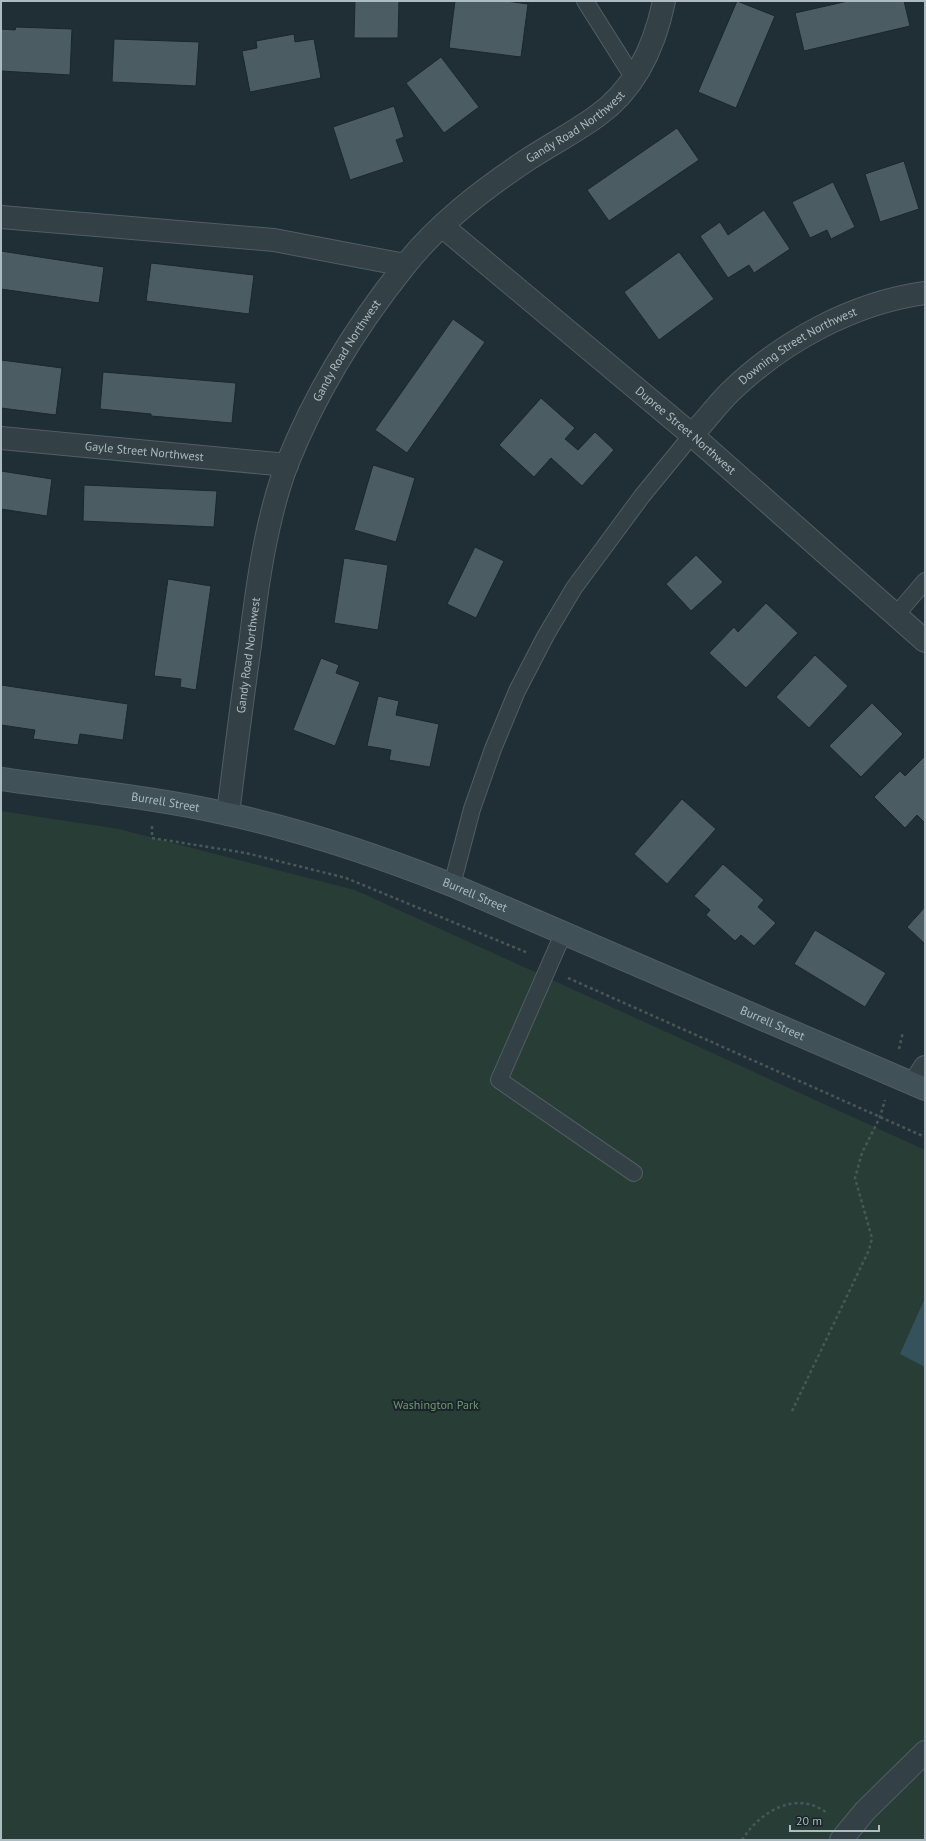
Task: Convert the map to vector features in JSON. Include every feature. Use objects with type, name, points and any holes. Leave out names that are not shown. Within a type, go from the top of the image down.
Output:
[{"type":"street","name":"Gandy Road Northwest","points":[[228,814],[257,587],[272,517],[287,465],[336,364],[374,305],[405,265],[442,226],[486,190],[520,165],[599,114],[618,96],[633,77],[649,52],[659,26],[664,1]]},
{"type":"street","points":[[1,217],[274,240],[405,265]]},
{"type":"street","name":"Dupree Street Northwest","points":[[442,226],[692,435],[925,641]]},
{"type":"street","name":"Downing Street Northwest","points":[[692,435],[730,392],[770,358],[814,330],[861,309],[907,295],[925,293]]},
{"type":"street","name":"Gayle Street Northwest","points":[[1,438],[287,465]]},
{"type":"street","name":"Burrell Street","points":[[1,779],[154,801],[228,814],[306,833],[388,859],[452,885],[893,1075],[921,1080]]},
{"type":"street","points":[[845,1836],[865,1812],[925,1752]]},
{"type":"lane","points":[[585,1],[633,77]]},
{"type":"lane","points":[[452,885],[472,809],[493,749],[517,691],[546,635],[574,588],[642,496],[692,435]]},
{"type":"lane","points":[[896,615],[925,581]]},
{"type":"lane","points":[[563,934],[550,968],[499,1080],[634,1173]]},
{"type":"path","points":[[154,801],[152,838],[246,853],[346,878],[526,952],[550,968],[578,983],[925,1137]]},
{"type":"path","points":[[792,1411],[868,1250],[872,1238],[855,1178],[862,1152],[880,1117],[893,1075],[903,1032]]},
{"type":"path","points":[[742,1840],[750,1827],[762,1816],[790,1803],[804,1802],[820,1807],[845,1836]]},
{"type":"green space","name":"Washington Park","points":[[1,811],[119,829],[355,890],[925,1150],[925,1840],[1,1840]]},
{"type":"water","points":[[925,1298],[925,1367],[900,1354]]},
{"type":"building","points":[[355,1],[399,1],[398,38],[354,38]]},
{"type":"building","points":[[455,1],[506,1],[528,4],[521,57],[449,48]]},
{"type":"building","points":[[737,1],[775,16],[736,108],[698,92]]},
{"type":"building","points":[[848,1],[904,1],[910,26],[804,51],[795,13]]},
{"type":"building","points":[[16,27],[72,29],[70,75],[1,71],[1,29],[15,30]]},
{"type":"building","points":[[294,34],[295,42],[314,39],[321,78],[250,92],[242,51],[257,48],[256,41]]},
{"type":"building","points":[[114,39],[199,42],[196,86],[112,82]]},
{"type":"building","points":[[441,57],[479,107],[444,133],[406,83]]},
{"type":"building","points":[[394,106],[404,137],[396,140],[404,162],[350,180],[333,127]]},
{"type":"building","points":[[677,128],[699,160],[609,221],[587,190]]},
{"type":"building","points":[[904,161],[919,209],[880,222],[865,174]]},
{"type":"building","points":[[833,182],[855,227],[831,239],[827,230],[810,238],[792,202]]},
{"type":"building","points":[[764,210],[790,249],[754,273],[749,265],[728,278],[700,236],[720,222],[728,235]]},
{"type":"building","points":[[1,251],[104,267],[99,303],[1,289]]},
{"type":"building","points":[[679,252],[714,299],[659,340],[624,292]]},
{"type":"building","points":[[151,263],[254,275],[249,314],[146,301]]},
{"type":"building","points":[[453,319],[485,342],[407,453],[375,430]]},
{"type":"building","points":[[1,360],[62,368],[56,415],[1,408]]},
{"type":"building","points":[[103,372],[236,383],[232,423],[151,416],[151,414],[100,409]]},
{"type":"building","points":[[541,398],[575,428],[565,439],[578,450],[595,432],[614,450],[582,486],[551,458],[534,477],[499,445]]},
{"type":"building","points":[[373,465],[415,478],[396,542],[354,530]]},
{"type":"building","points":[[1,471],[52,479],[47,516],[1,509]]},
{"type":"building","points":[[84,485],[217,491],[214,527],[83,521]]},
{"type":"building","points":[[475,547],[504,561],[476,618],[447,604]]},
{"type":"building","points":[[696,555],[723,582],[691,611],[666,584]]},
{"type":"building","points":[[344,558],[388,565],[378,630],[334,623]]},
{"type":"building","points":[[168,579],[211,586],[196,690],[180,687],[181,679],[154,676]]},
{"type":"building","points":[[766,603],[798,633],[746,688],[709,653],[734,627],[738,632]]},
{"type":"building","points":[[815,655],[848,686],[809,728],[776,697]]},
{"type":"building","points":[[321,658],[339,665],[336,673],[360,682],[335,746],[293,730]]},
{"type":"building","points":[[1,685],[128,704],[123,740],[80,734],[78,745],[33,739],[35,730],[1,725]]},
{"type":"building","points":[[378,696],[399,701],[396,715],[439,724],[430,767],[389,760],[391,750],[367,746]]},
{"type":"building","points":[[872,703],[903,734],[861,777],[829,746]]},
{"type":"building","points":[[925,756],[925,823],[917,815],[905,828],[874,797],[900,771],[905,776]]},
{"type":"building","points":[[682,799],[716,829],[667,884],[634,854]]},
{"type":"building","points":[[723,864],[764,900],[758,907],[776,923],[754,946],[741,935],[735,941],[706,915],[710,910],[694,896]]},
{"type":"building","points":[[925,907],[925,944],[907,927]]},
{"type":"building","points":[[815,930],[886,973],[865,1007],[794,964]]}]
